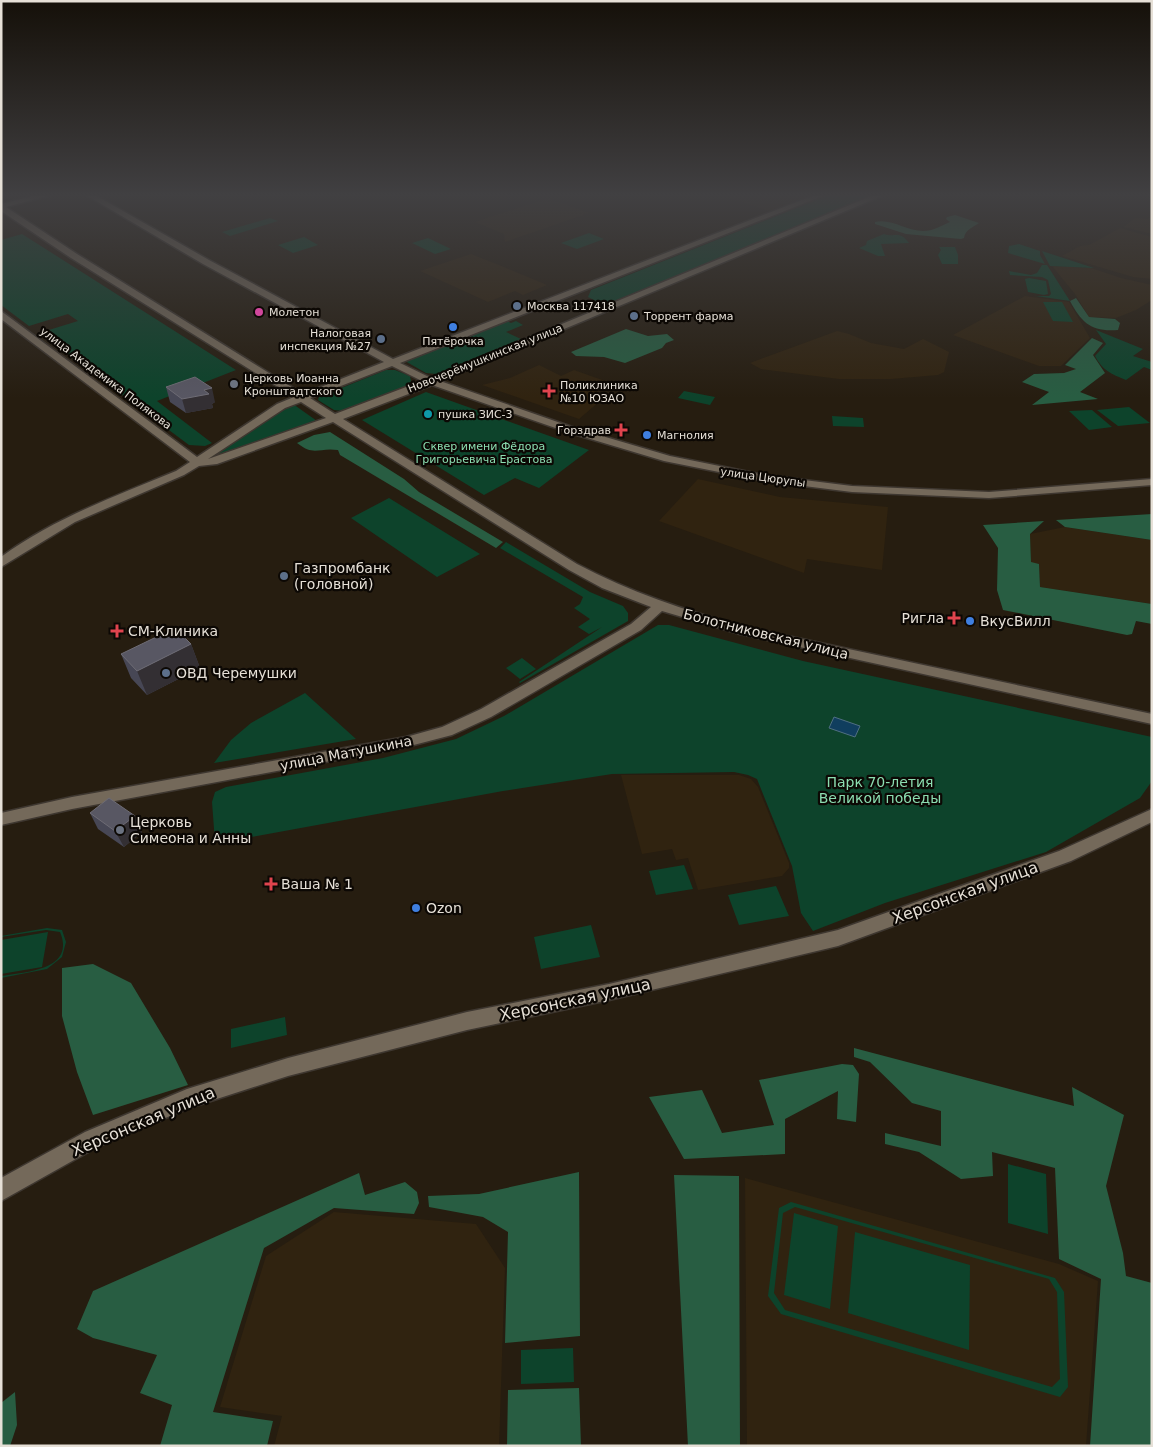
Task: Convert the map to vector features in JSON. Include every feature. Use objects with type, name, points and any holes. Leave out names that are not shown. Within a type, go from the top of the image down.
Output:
[{"type":"street","name":"Болотниковская улица","points":[[84,263],[590,577],[660,606],[713,624],[1152,719]]},
{"type":"street","name":"улица Цюрупы","points":[[210,263],[391,363],[430,381],[571,430],[705,468],[764,478],[868,490],[989,495],[1152,482]]},
{"type":"street","name":"Новочерёмушкинская улица","points":[[1,563],[61,524],[180,473],[276,408],[649,263]]},
{"type":"street","name":"Новочерёмушкинская улица","points":[[197,462],[218,461],[334,419],[717,263]]},
{"type":"street","name":"улица Академика Полякова","points":[[1,314],[197,462]]},
{"type":"street","name":"улица Матушкина","points":[[1,819],[72,803],[406,742],[447,731],[486,713],[575,663],[636,627],[660,606]]},
{"type":"street","name":"Херсонская улица","points":[[1,1190],[92,1139],[187,1099],[288,1067],[467,1021],[609,992],[838,938],[1065,856],[1152,815]]},
{"type":"shaded area","points":[[445,263],[493,263],[547,285],[523,295],[515,291],[488,302],[420,271]]},
{"type":"shaded area","points":[[1084,263],[1152,263],[1152,279],[1133,277]]},
{"type":"shaded area","points":[[1052,266],[1091,268],[1121,278],[1152,285],[1152,300],[1136,310],[1116,318],[1089,317],[1075,294]]},
{"type":"shaded area","points":[[1025,296],[1069,302],[1090,338],[1061,366],[1039,366],[953,335]]},
{"type":"shaded area","points":[[837,331],[871,343],[904,349],[923,339],[949,352],[944,372],[938,375],[891,379],[839,379],[761,369],[750,363]]},
{"type":"shaded area","name":"Поликлиника №10 ЮЗАО","points":[[539,365],[561,376],[574,370],[608,382],[593,396],[600,401],[579,419],[482,385],[510,378]]},
{"type":"shaded area","points":[[698,479],[780,497],[888,507],[882,570],[807,559],[804,573],[659,521]]},
{"type":"shaded area","points":[[1065,527],[1152,540],[1152,604],[1040,587],[1039,564],[1031,563],[1030,534]]},
{"type":"shaded area","points":[[621,775],[739,775],[751,779],[758,787],[789,863],[789,868],[782,876],[698,890],[688,858],[676,860],[672,849],[642,854]]},
{"type":"shaded area","points":[[745,1178],[1059,1264],[1098,1281],[1086,1446],[747,1446]]},
{"type":"shaded area","points":[[334,1212],[476,1224],[505,1268],[499,1446],[274,1446],[282,1416],[220,1407],[266,1256]]},
{"type":"green space","points":[[1,263],[67,263],[236,370],[157,401],[212,443],[205,446],[189,445],[39,333],[78,321],[68,314],[29,326],[1,305]]},
{"type":"green space","points":[[660,263],[709,263],[604,305],[588,297],[591,290]]},
{"type":"green space","points":[[941,263],[958,263],[958,264]]},
{"type":"green space","points":[[1048,263],[1077,263],[1094,268],[1050,266]]},
{"type":"green space","points":[[1042,265],[1047,265],[1070,301],[1036,296],[1049,296],[1051,294],[1048,280],[1042,277],[1010,275],[1009,271],[1031,275],[1037,273]]},
{"type":"green space","points":[[1025,279],[1046,281],[1048,294],[1028,292]]},
{"type":"green space","points":[[1076,298],[1089,317],[1115,319],[1120,323],[1118,330],[1094,328],[1088,324],[1079,315],[1070,301]]},
{"type":"green space","points":[[1043,302],[1062,302],[1073,322],[1053,321]]},
{"type":"green space","points":[[506,321],[511,323],[516,321],[523,325],[506,332],[521,339],[437,374],[426,373],[405,361]]},
{"type":"green space","points":[[626,329],[648,336],[667,334],[674,340],[666,343],[662,348],[625,363],[604,357],[576,356],[571,352]]},
{"type":"green space","points":[[1096,330],[1143,349],[1133,356],[1152,362],[1152,370],[1144,367],[1126,380],[1108,371],[1095,356],[1106,344]]},
{"type":"green space","points":[[1092,338],[1103,343],[1093,355],[1105,373],[1080,392],[1098,399],[1032,405],[1049,392],[1022,382],[1034,374],[1064,373],[1076,369],[1065,365]]},
{"type":"green space","points":[[386,370],[395,370],[410,376],[411,381],[407,386],[344,411],[334,410],[318,400],[319,397]]},
{"type":"green space","points":[[684,391],[715,397],[710,405],[678,398]]},
{"type":"green space","name":"Сквер имени Фёдора Григорьевича Ерастова","points":[[426,392],[589,450],[539,488],[515,478],[484,495],[362,420]]},
{"type":"green space","points":[[293,404],[317,421],[221,456],[213,456],[281,410]]},
{"type":"green space","points":[[1129,407],[1150,423],[1118,426],[1097,410]]},
{"type":"green space","points":[[1092,410],[1112,427],[1089,430],[1069,411]]},
{"type":"green space","points":[[832,416],[863,418],[864,427],[833,426]]},
{"type":"green space","points":[[330,432],[404,479],[419,492],[503,542],[496,548],[340,455],[338,450],[313,451],[297,443],[314,435]]},
{"type":"green space","points":[[389,498],[480,554],[437,577],[351,518]]},
{"type":"green space","points":[[1152,514],[1152,540],[1065,527],[1056,520]]},
{"type":"green space","points":[[1044,521],[1030,534],[1031,562],[1039,564],[1040,587],[1152,604],[1152,624],[1136,621],[1132,634],[1127,635],[1003,610],[997,590],[998,548],[983,525]]},
{"type":"green space","points":[[506,542],[590,592],[623,606],[628,613],[628,621],[520,683],[602,627],[589,634],[578,627],[590,619],[574,608],[580,604],[583,597],[500,548]]},
{"type":"green space","name":"Парк 70-летия Великой победы","points":[[658,625],[669,625],[803,661],[1152,737],[1152,781],[1140,798],[1046,852],[885,903],[813,931],[801,913],[792,866],[757,779],[734,772],[612,774],[503,791],[215,842],[212,802],[215,792],[226,787],[383,758],[456,739],[504,716]]},
{"type":"green space","points":[[522,658],[536,669],[520,679],[506,668]]},
{"type":"green space","points":[[305,693],[356,739],[214,763],[231,740],[251,723]]},
{"type":"green space","points":[[684,865],[693,889],[656,895],[649,871]]},
{"type":"green space","points":[[776,886],[789,916],[739,925],[728,895]]},
{"type":"green space","points":[[591,925],[600,957],[541,969],[534,937]]},
{"type":"green space","points":[[47,928],[62,930],[66,942],[62,957],[47,969],[1,978],[1,976],[46,967],[55,962],[61,954],[63,945],[60,932],[46,930],[1,937]]},
{"type":"green space","points":[[48,932],[42,967],[1,974],[1,940]]},
{"type":"green space","points":[[93,964],[131,983],[170,1048],[188,1085],[93,1115],[77,1072],[62,1016],[62,968]]},
{"type":"green space","points":[[285,1017],[287,1035],[231,1048],[231,1029]]},
{"type":"green space","points":[[854,1048],[1074,1106],[1072,1087],[1124,1115],[1106,1186],[1123,1253],[1126,1276],[1152,1283],[1152,1446],[1090,1446],[1101,1279],[1059,1259],[1055,1168],[992,1152],[993,1176],[961,1179],[919,1152],[885,1144],[885,1133],[941,1146],[941,1111],[912,1103],[870,1062],[854,1057]]},
{"type":"green space","points":[[842,1064],[853,1065],[859,1074],[856,1122],[837,1119],[838,1091],[785,1119],[785,1154],[684,1159],[649,1097],[702,1090],[722,1133],[774,1125],[759,1080]]},
{"type":"green space","points":[[1008,1164],[1046,1174],[1048,1234],[1008,1223]]},
{"type":"green space","points":[[579,1172],[580,1336],[505,1343],[508,1232],[483,1217],[429,1207],[428,1196],[479,1194]]},
{"type":"green space","points":[[359,1173],[365,1195],[405,1182],[417,1192],[419,1203],[414,1214],[334,1208],[264,1248],[213,1412],[273,1421],[267,1446],[160,1446],[172,1405],[140,1393],[157,1355],[93,1338],[77,1329],[93,1291]]},
{"type":"green space","points":[[674,1175],[739,1176],[740,1446],[688,1446]]},
{"type":"green space","points":[[791,1202],[1055,1278],[1064,1292],[1068,1387],[1060,1397],[781,1314],[768,1296],[779,1208]],"holes":[[[795,1207],[1049,1279],[1057,1292],[1060,1379],[1052,1387],[785,1310],[774,1293],[783,1213]]]},
{"type":"green space","points":[[794,1213],[838,1226],[830,1309],[784,1295]]},
{"type":"green space","points":[[855,1232],[970,1265],[969,1350],[848,1313]]},
{"type":"green space","points":[[573,1348],[574,1382],[521,1384],[521,1350]]},
{"type":"green space","points":[[579,1388],[581,1446],[507,1446],[508,1390]]},
{"type":"green space","points":[[15,1392],[17,1425],[10,1446],[1,1446],[1,1403]]},
{"type":"water","points":[[834,717],[860,726],[855,737],[829,728]]},
{"type":"building","points":[[195,377],[212,388],[204,390],[209,394],[182,399],[166,387]]},
{"type":"building","points":[[175,628],[191,644],[137,671],[121,654]]},
{"type":"building","points":[[109,798],[135,816],[115,831],[90,813]]},
{"type":"place","name":"Москва 117418","points":[[517,306]]},
{"type":"place","name":"Молетон","points":[[259,312]]},
{"type":"place","name":"Торрент фарма","points":[[634,316]]},
{"type":"place","name":"Пятёрочка","points":[[453,327]]},
{"type":"place","name":"Налоговая инспекция №27","points":[[381,339]]},
{"type":"place","name":"Церковь Иоанна Кронштадтского","points":[[234,384]]},
{"type":"place","name":"Поликлиника №10 ЮЗАО","points":[[549,391]]},
{"type":"place","name":"пушка ЗИС-3","points":[[428,414]]},
{"type":"place","name":"Горздрав","points":[[621,430]]},
{"type":"place","name":"Магнолия","points":[[647,435]]},
{"type":"place","name":"Газпромбанк (головной)","points":[[284,576]]},
{"type":"place","name":"Ригла","points":[[954,618]]},
{"type":"place","name":"ВкусВилл","points":[[970,621]]},
{"type":"place","name":"СМ-Клиника","points":[[117,631]]},
{"type":"place","name":"ОВД Черемушки","points":[[166,673]]},
{"type":"place","name":"Церковь Симеона и Анны","points":[[120,830]]},
{"type":"place","name":"Ваша № 1","points":[[271,884]]},
{"type":"place","name":"Ozon","points":[[416,908]]}]
